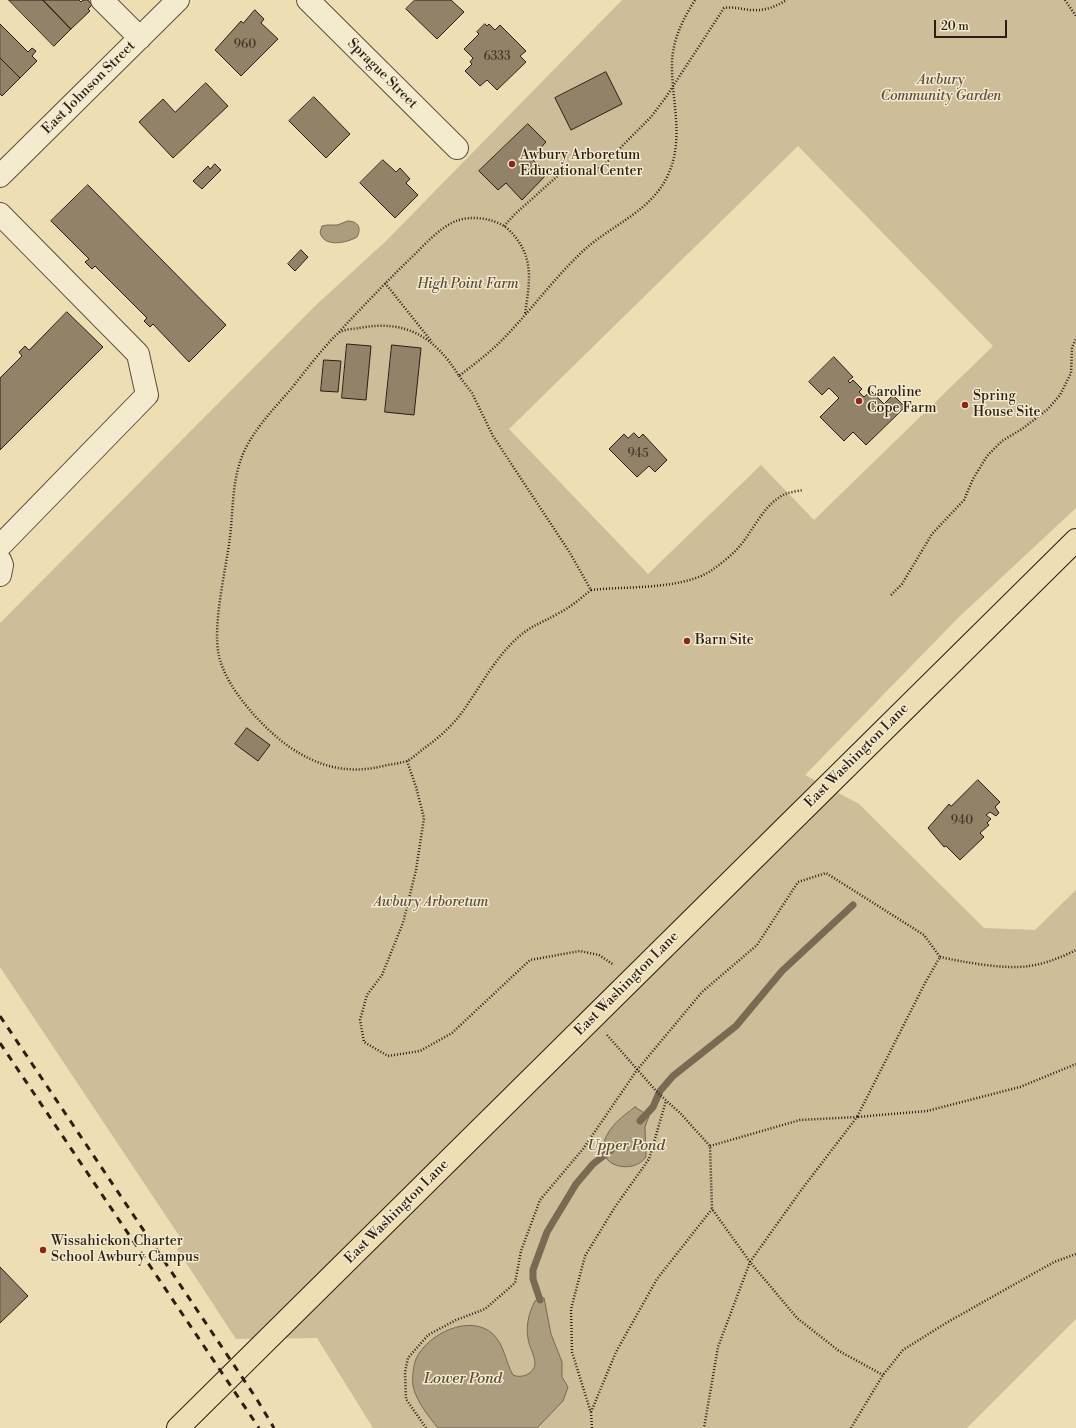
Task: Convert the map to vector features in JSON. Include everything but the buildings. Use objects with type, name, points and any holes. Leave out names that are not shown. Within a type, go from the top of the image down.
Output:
[{"type":"main road","name":"East Washington Lane","points":[[178,1428],[1076,540]]},
{"type":"street","points":[[102,0],[140,38]]},
{"type":"street","name":"East Johnson Street","points":[[0,176],[178,0]]},
{"type":"street","name":"Sprague Street","points":[[308,0],[457,148]]},
{"type":"street","points":[[0,214],[138,354],[147,395],[0,546]]},
{"type":"street","points":[[0,560],[2,565],[0,575]]},
{"type":"path","points":[[459,376],[497,344],[583,252],[603,235],[644,207],[668,176],[678,135],[672,85],[672,60],[675,42],[684,17],[695,0]]},
{"type":"path","points":[[504,226],[514,215],[562,172],[580,174],[591,172],[602,166],[652,117],[724,8],[730,7],[766,10],[787,0]]},
{"type":"path","points":[[1065,0],[1076,16]]},
{"type":"path","points":[[525,314],[528,290],[526,254],[516,237],[504,226],[481,218],[467,218],[455,222],[432,238],[385,283],[339,332],[252,436],[240,462],[233,495],[231,532],[219,612],[217,635],[219,656],[227,677],[244,702],[274,734],[302,755],[324,766],[351,770],[378,768],[407,761],[433,742],[459,716],[490,668],[513,642],[534,624],[563,611],[591,590],[666,584],[708,573],[726,560],[743,542],[756,521],[772,504],[786,494],[803,490]]},
{"type":"path","points":[[385,283],[434,346],[451,363],[472,393],[493,436],[570,553],[591,590]]},
{"type":"path","points":[[339,332],[373,325],[391,326],[411,329],[434,346]]},
{"type":"path","points":[[890,595],[902,584],[932,534],[964,500],[973,479],[987,456],[1002,440],[1022,429],[1048,409],[1060,395],[1071,373],[1072,347],[1076,339]]},
{"type":"path","points":[[407,761],[424,818],[416,870],[403,923],[382,975],[367,995],[360,1020],[364,1042],[388,1056],[420,1051],[452,1033],[530,960],[580,951],[599,955],[633,978]]},
{"type":"path","points":[[426,1428],[406,1399],[405,1372],[408,1358],[428,1335],[456,1320],[485,1309],[515,1283],[521,1251],[540,1200],[583,1149],[637,1070],[702,992],[756,945],[798,882],[826,873],[924,935],[940,957],[992,965],[1029,966],[1064,956],[1076,950]]},
{"type":"path","points":[[704,1428],[718,1348],[750,1262],[802,1189],[857,1117],[925,983],[940,957]]},
{"type":"path","points":[[592,1018],[656,1092],[682,1114],[710,1146],[712,1209],[750,1262],[797,1318],[839,1351],[882,1375]]},
{"type":"path","points":[[710,1146],[800,1120],[927,1111],[1020,1086],[1076,1064]]},
{"type":"path","points":[[592,1428],[591,1413],[572,1352],[571,1309],[585,1256],[649,1159],[666,1101]]},
{"type":"path","points":[[591,1413],[616,1352],[657,1279],[712,1209]]},
{"type":"path","points":[[851,1428],[882,1375],[904,1350],[946,1323],[1054,1262],[1076,1254]]},
{"type":"green space","name":"Awbury Arboretum","points":[[622,0],[1076,0],[1076,508],[959,617],[805,775],[859,804],[984,928],[1035,930],[1076,890],[1076,1319],[967,1428],[373,1428],[317,1338],[236,1339],[177,1249],[184,1243],[0,967],[0,623],[315,306],[386,241]],"holes":[[[798,146],[993,346],[814,520],[761,465],[648,574],[509,429]]]},
{"type":"water","points":[[348,221],[357,224],[359,231],[357,237],[336,243],[330,242],[322,237],[320,232],[322,226],[337,225]]},
{"type":"water","name":"Upper Pond","points":[[635,1107],[649,1116],[645,1127],[646,1157],[640,1163],[633,1166],[618,1166],[606,1157],[603,1151],[604,1142],[613,1126]]},
{"type":"water","name":"Lower Pond","points":[[544,1298],[551,1334],[562,1362],[562,1377],[568,1387],[563,1401],[537,1428],[438,1428],[420,1403],[413,1386],[414,1365],[422,1350],[429,1342],[450,1329],[461,1326],[484,1328],[493,1334],[497,1339],[513,1375],[527,1375],[534,1368],[535,1364],[528,1338],[527,1327],[529,1316],[535,1301]]},
{"type":"waterway","points":[[640,1121],[653,1107],[660,1091],[673,1076],[736,1026],[782,971],[853,905]]},
{"type":"waterway","points":[[540,1300],[533,1279],[533,1270],[547,1232],[576,1184],[593,1164],[611,1150]]},
{"type":"railway","points":[[0,1016],[256,1398],[274,1428]]},
{"type":"railway","points":[[0,1043],[259,1428]]},
{"type":"place","name":"Awbury Arboretum Educational Center","points":[[512,164]]},
{"type":"place","name":"Caroline Cope Farm","points":[[859,401]]},
{"type":"place","name":"Spring House Site","points":[[965,405]]},
{"type":"place","name":"Barn Site","points":[[687,641]]},
{"type":"place","name":"Wissahickon Charter School Awbury Campus","points":[[43,1250]]},
{"type":"park label","name":"Awbury Community Garden","points":[[941,90]]},
{"type":"park label","name":"High Point Farm","points":[[468,285]]}]
